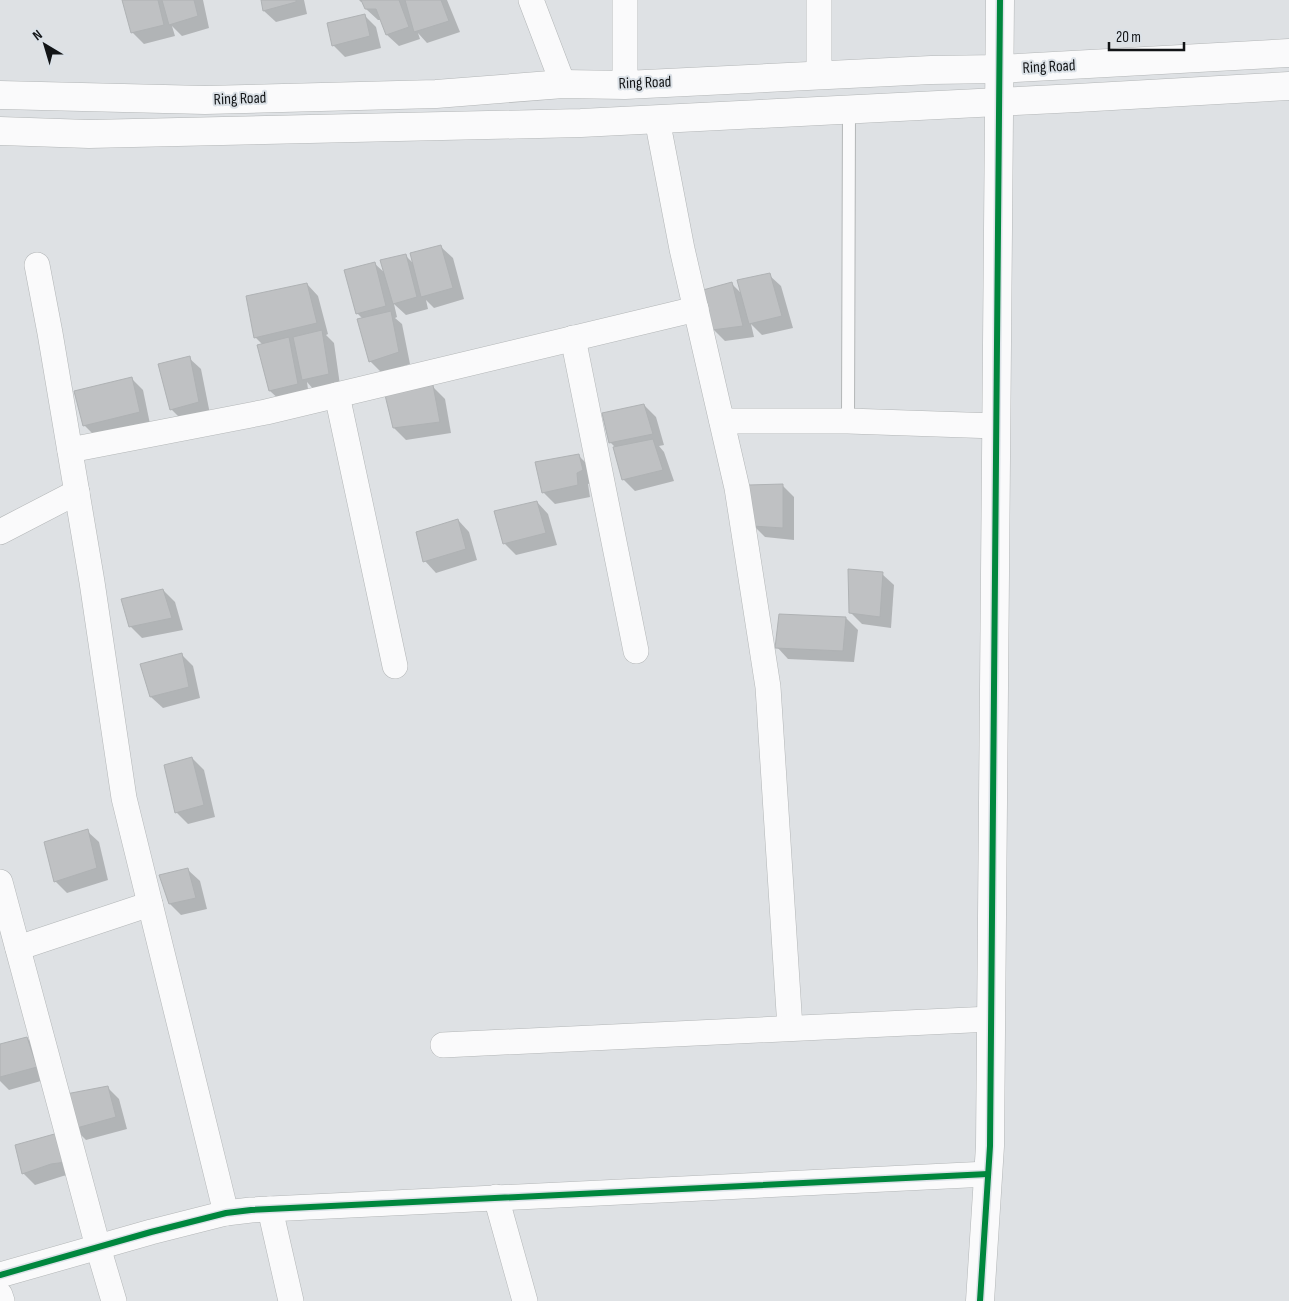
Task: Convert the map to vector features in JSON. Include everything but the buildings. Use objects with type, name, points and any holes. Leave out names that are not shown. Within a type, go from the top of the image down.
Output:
[{"type":"main road","points":[[980,1301],[988,1174],[991,1018],[1000,0]]},
{"type":"main road","name":"Ring Road","points":[[0,95],[205,100],[436,94],[562,84],[625,85],[999,69],[1289,53]]},
{"type":"main road","name":"Ring Road","points":[[0,131],[99,134],[581,123],[1289,86]]},
{"type":"street","points":[[531,0],[562,84]]},
{"type":"street","points":[[625,0],[625,85]]},
{"type":"street","points":[[819,0],[819,76]]},
{"type":"street","points":[[657,119],[682,249],[737,488],[768,687],[790,1028]]},
{"type":"street","points":[[37,265],[77,492],[124,798],[226,1213]]},
{"type":"street","points":[[70,450],[266,412],[696,309]]},
{"type":"street","points":[[573,338],[636,651]]},
{"type":"street","points":[[336,395],[395,666]]},
{"type":"street","points":[[722,421],[848,421],[996,426]]},
{"type":"street","points":[[0,532],[77,492]]},
{"type":"street","points":[[0,882],[114,1301]]},
{"type":"street","points":[[18,948],[150,904]]},
{"type":"street","points":[[442,1045],[991,1018]]},
{"type":"street","points":[[0,1275],[226,1213],[496,1197],[988,1174]]},
{"type":"street","points":[[496,1197],[525,1301]]},
{"type":"street","points":[[270,1209],[291,1301]]},
{"type":"street","points":[[0,1295],[2,1301]]},
{"type":"lane","points":[[848,421],[849,110]]},
{"type":"cycle path","points":[[980,1301],[990,1146],[1000,0]]},
{"type":"cycle path","points":[[0,1275],[151,1232],[226,1213],[251,1210],[988,1174]]}]
